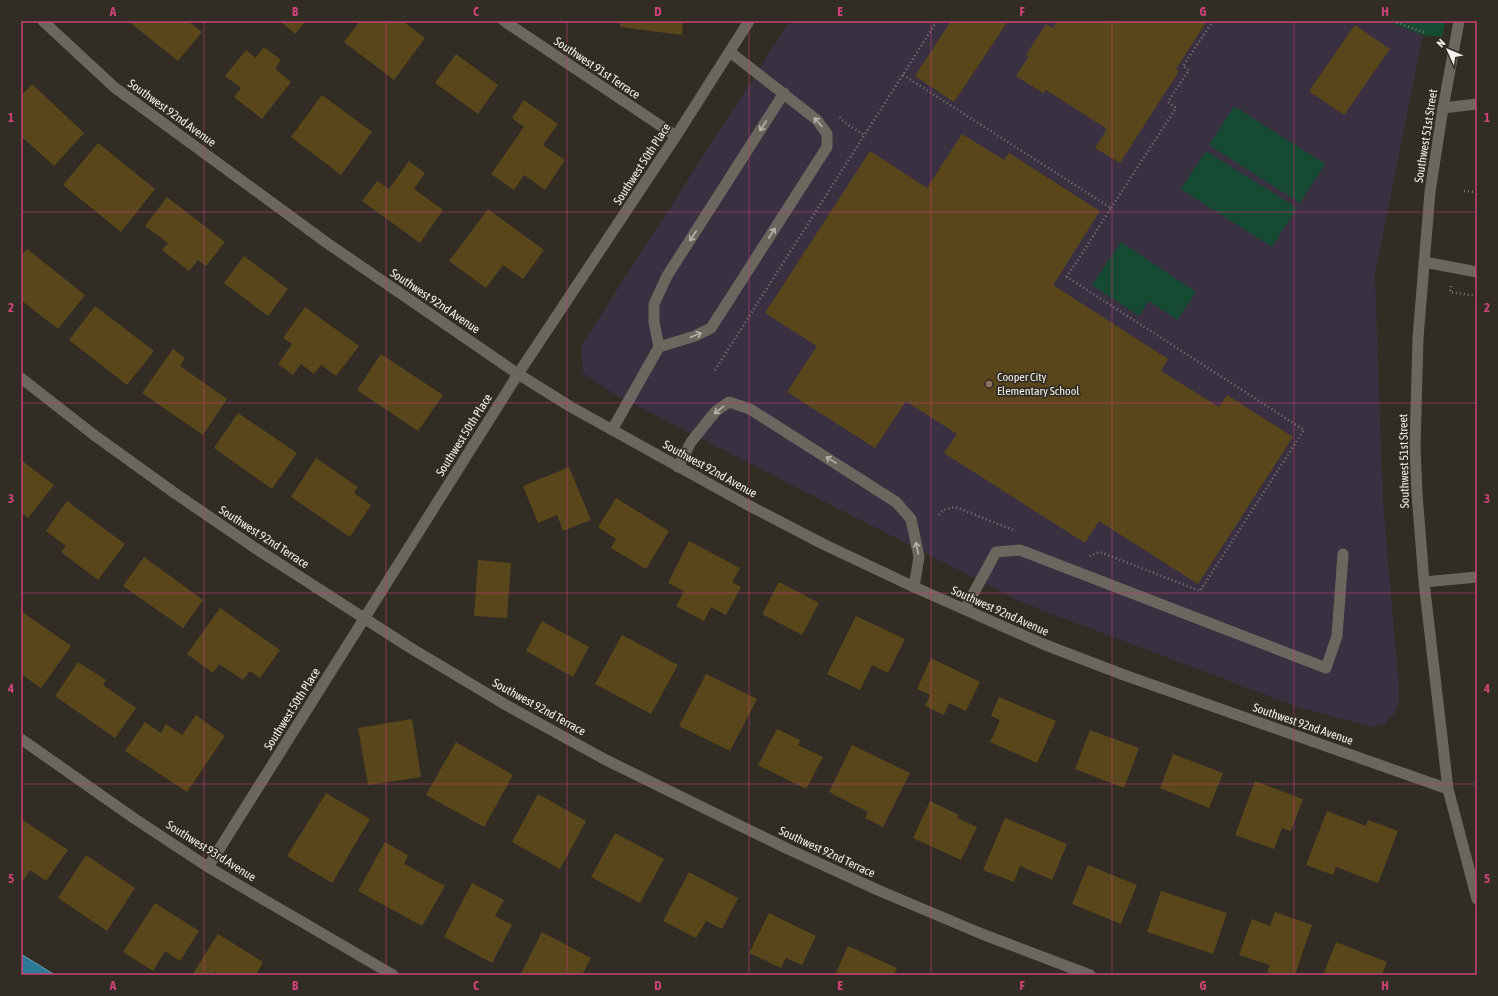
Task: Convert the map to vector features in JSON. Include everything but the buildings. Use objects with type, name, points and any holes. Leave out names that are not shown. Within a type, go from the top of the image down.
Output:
[{"type":"street","name":"Southwest 92nd Avenue","points":[[43,21],[114,87],[327,243],[518,374],[678,467],[823,544],[914,587],[1043,644],[1124,675],[1448,789]]},
{"type":"street","name":"Southwest 91st Terrace","points":[[504,21],[676,136]]},
{"type":"street","name":"Southwest 50th Place","points":[[208,867],[518,374],[676,136],[749,21]]},
{"type":"street","name":"Southwest 51st Street","points":[[1459,21],[1443,108],[1430,192],[1418,338],[1415,448],[1424,582],[1448,789],[1477,899]]},
{"type":"street","points":[[659,347],[695,336],[711,328],[827,147],[827,134],[817,120],[730,52]]},
{"type":"street","points":[[612,430],[659,347],[654,322],[654,304],[667,276],[784,93]]},
{"type":"street","points":[[1443,108],[1477,104]]},
{"type":"street","points":[[1424,262],[1477,272]]},
{"type":"street","name":"Southwest 92nd Terrace","points":[[21,378],[94,435],[255,548],[409,647],[506,705],[606,760],[788,849],[880,891],[982,934],[1090,975]]},
{"type":"street","points":[[678,467],[691,442],[716,411],[730,402],[750,409],[896,502],[911,519],[919,557],[914,587]]},
{"type":"street","points":[[965,609],[996,552],[1020,550],[1326,668],[1337,636],[1343,554]]},
{"type":"street","points":[[1424,582],[1477,577]]},
{"type":"street","name":"Southwest 93rd Avenue","points":[[21,739],[128,814],[208,867],[393,975]]},
{"type":"path","points":[[715,370],[937,21]]},
{"type":"path","points":[[1084,558],[1100,552],[1200,591],[1304,430],[1067,277],[1176,108],[1168,102],[1189,70],[1183,66],[1213,21]]},
{"type":"path","points":[[1393,21],[1426,34]]},
{"type":"path","points":[[902,75],[1111,208]]},
{"type":"path","points":[[1464,191],[1477,192]]},
{"type":"path","points":[[1451,283],[1450,292],[1477,296]]},
{"type":"path","points":[[939,515],[943,510],[955,507],[1019,532]]},
{"type":"shaded area","name":"Cooper City Elementary School","points":[[790,21],[1386,21],[1423,35],[1375,274],[1383,502],[1399,688],[1399,701],[1394,714],[1384,724],[1373,727],[1298,707],[1021,602],[616,395],[583,373],[581,346]]},
{"type":"green space","points":[[1386,21],[1446,21],[1442,37],[1423,35]]},
{"type":"green space","points":[[1234,106],[1325,164],[1300,203],[1209,145]]},
{"type":"green space","points":[[1206,151],[1297,208],[1272,247],[1181,189]]},
{"type":"green space","points":[[1121,242],[1196,292],[1177,320],[1149,301],[1139,316],[1092,285]]},
{"type":"water","points":[[21,954],[55,975],[21,975]]},
{"type":"place","name":"Cooper City Elementary School","points":[[989,384]]}]
